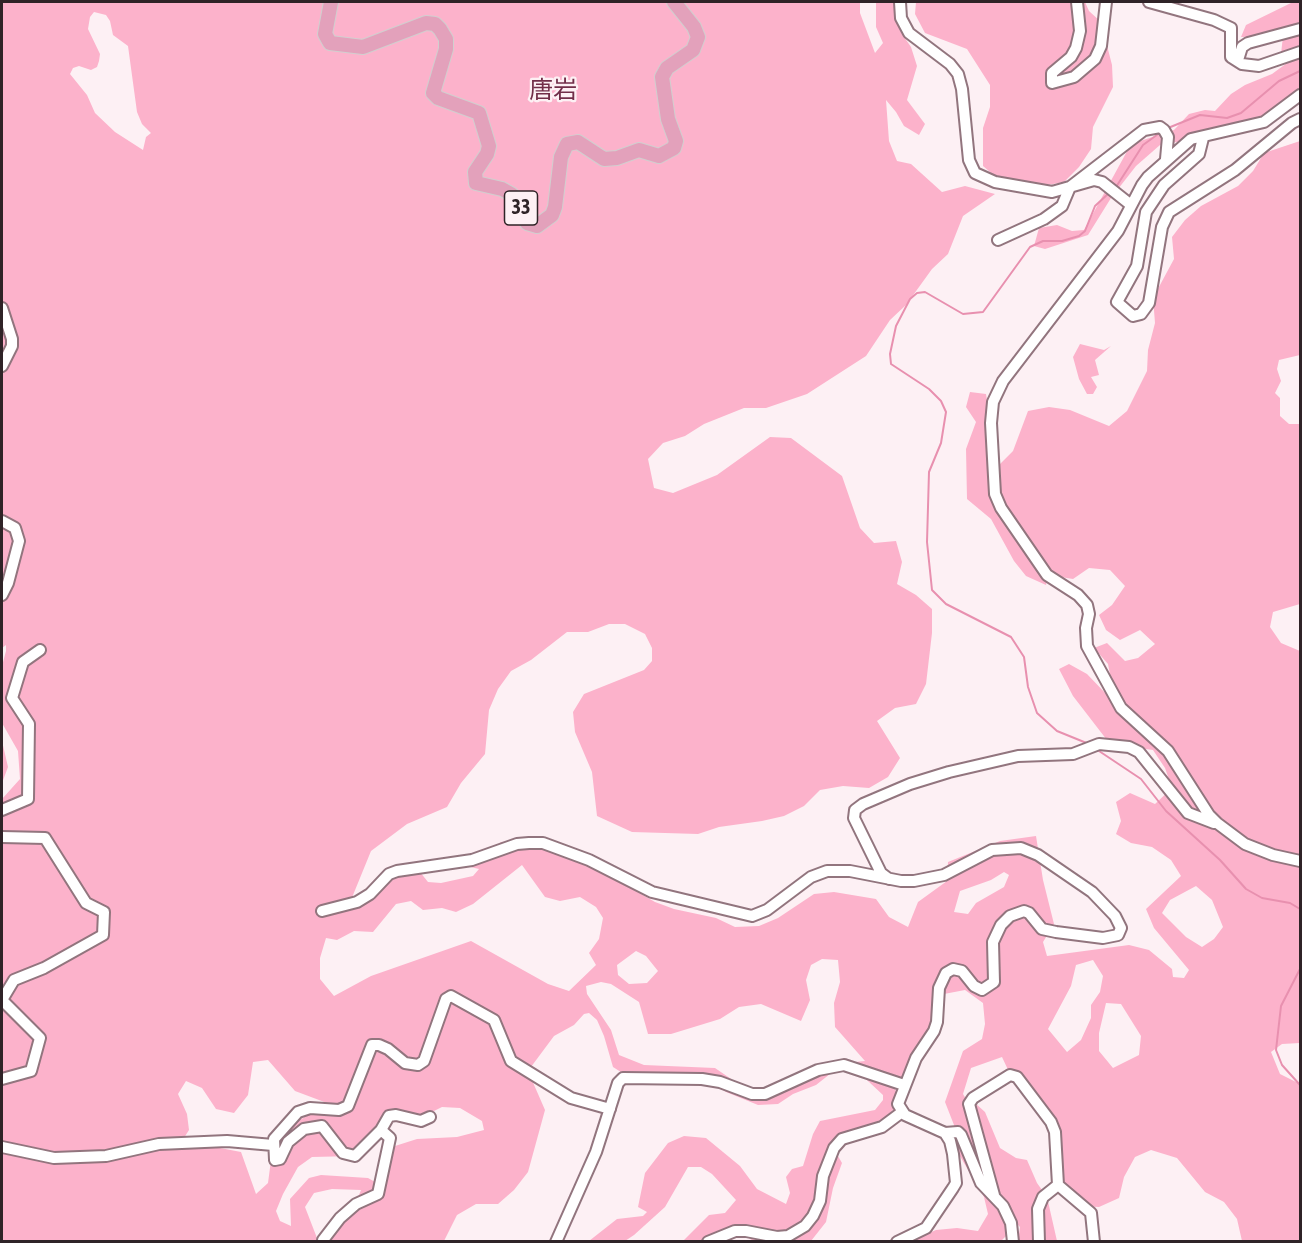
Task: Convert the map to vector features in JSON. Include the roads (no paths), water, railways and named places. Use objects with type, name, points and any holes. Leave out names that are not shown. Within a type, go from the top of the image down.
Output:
[{"type":"main road","name":"33","points":[[331,2],[325,34],[330,43],[363,47],[426,23],[435,24],[440,29],[446,39],[446,49],[433,93],[444,101],[478,113],[489,146],[487,154],[475,172],[476,183],[502,189],[511,194],[517,200],[527,223],[537,226],[552,215],[555,207],[561,157],[567,144],[578,142],[604,159],[617,158],[639,150],[659,156],[674,148],[676,141],[668,119],[662,77],[667,68],[693,50],[698,37],[694,27],[674,2]]},
{"type":"street","points":[[900,2],[904,28],[924,47],[950,64],[958,74],[962,89],[969,160],[975,173],[995,182],[1052,192],[1087,181],[1102,182],[1129,203]]},
{"type":"street","points":[[1077,2],[1080,31],[1076,48],[1071,57],[1052,73],[1052,83],[1074,77],[1095,59],[1101,46],[1106,2]]},
{"type":"street","points":[[1149,2],[1214,20],[1231,28],[1231,57],[1242,64],[1259,66],[1300,52]]},
{"type":"street","points":[[1238,60],[1242,47],[1248,43],[1300,29]]},
{"type":"street","points":[[1300,94],[1264,122],[1191,139],[1166,159],[1142,185],[1129,203],[1118,231],[1003,381],[993,402],[992,423],[995,494],[1000,508],[1047,575],[1078,595],[1087,604],[1089,614],[1086,628],[1087,646],[1121,708],[1168,751],[1217,824],[1245,844],[1273,855],[1300,861]]},
{"type":"street","points":[[1203,138],[1199,154],[1164,185],[1146,212],[1137,266],[1117,302],[1133,316],[1141,314],[1149,303],[1162,227],[1169,212],[1235,170],[1300,119]]},
{"type":"street","points":[[998,240],[1044,219],[1062,206],[1070,187],[1151,127],[1160,126],[1168,137],[1166,159]]},
{"type":"street","points":[[2,308],[12,339],[12,346],[2,366]]},
{"type":"street","points":[[2,521],[15,528],[20,541],[8,583],[2,595]]},
{"type":"street","points":[[2,810],[28,799],[29,724],[12,698],[23,662],[40,650]]},
{"type":"street","points":[[890,879],[881,873],[854,818],[855,810],[863,804],[910,784],[949,772],[1018,756],[1073,754],[1099,744],[1130,747],[1139,752],[1188,813],[1217,824]]},
{"type":"street","points":[[2,837],[45,838],[86,903],[104,912],[103,935],[44,968],[14,980],[2,1000],[40,1038],[31,1071],[2,1079]]},
{"type":"street","points":[[322,910],[357,902],[370,894],[389,874],[397,871],[472,860],[517,844],[529,843],[543,843],[579,856],[652,892],[740,915],[752,916],[767,910],[811,877],[827,871],[850,871],[890,879],[927,880],[944,875],[992,850],[1021,848],[1045,859],[1092,892],[1115,916],[1121,928],[1118,936],[1103,938],[1042,929],[1029,913],[1024,911],[1010,916],[1001,925],[993,942],[994,982],[982,990],[974,986],[962,971],[953,969],[946,973],[939,988],[937,1022],[904,1085],[898,1104],[902,1112],[945,1133],[958,1132],[961,1135],[981,1183],[1001,1202],[1011,1223],[1013,1242]]},
{"type":"street","points":[[430,1118],[421,1121],[396,1115],[388,1116],[381,1130],[355,1156],[343,1153],[322,1126],[304,1129],[288,1142],[280,1159],[275,1160],[274,1139],[298,1112],[310,1108],[339,1110],[348,1106],[372,1045],[388,1049],[405,1063],[418,1065],[424,1061],[446,999],[451,996],[494,1020],[512,1061],[572,1098],[610,1109]]},
{"type":"street","points":[[556,1242],[596,1152],[618,1083],[623,1078],[702,1079],[720,1082],[752,1094],[765,1094],[818,1070],[844,1065],[904,1085]]},
{"type":"street","points":[[994,1195],[969,1104],[1010,1075],[1017,1077],[1051,1122],[1056,1132],[1058,1185],[1091,1213],[1094,1242]]},
{"type":"street","points":[[708,1242],[735,1231],[777,1237],[788,1236],[805,1226],[820,1201],[823,1176],[834,1148],[842,1139],[882,1127],[902,1112]]},
{"type":"street","points":[[323,1240],[340,1218],[356,1204],[378,1194],[390,1138],[381,1130]]},
{"type":"street","points":[[897,1242],[926,1228],[956,1183],[950,1141],[945,1133]]},
{"type":"street","points":[[2,1147],[54,1158],[106,1156],[159,1144],[227,1141],[273,1145]]},
{"type":"street","points":[[1039,1242],[1038,1209],[1043,1197],[1058,1185]]},
{"type":"waterway","points":[[1168,128],[1200,115],[1227,118],[1241,113],[1279,81],[1300,71]]},
{"type":"waterway","points":[[1116,187],[1143,145],[1161,132]]},
{"type":"waterway","points":[[1089,744],[1057,731],[1037,713],[1028,687],[1024,657],[1011,637],[946,604],[932,590],[927,542],[929,472],[941,443],[946,412],[941,401],[929,389],[891,364],[890,354],[896,326],[910,299],[917,293],[925,292],[963,314],[983,312],[1030,247],[1043,241],[1062,241],[1079,236],[1085,231],[1095,206],[1109,193]]},
{"type":"waterway","points":[[1096,749],[1141,779],[1166,811],[1220,860],[1246,889],[1262,898],[1290,903],[1300,909]]},
{"type":"waterway","points":[[1300,969],[1281,1006],[1276,1050],[1282,1065],[1300,1085]]},
{"type":"district","name":"唐岩","points":[[553,90]]}]
